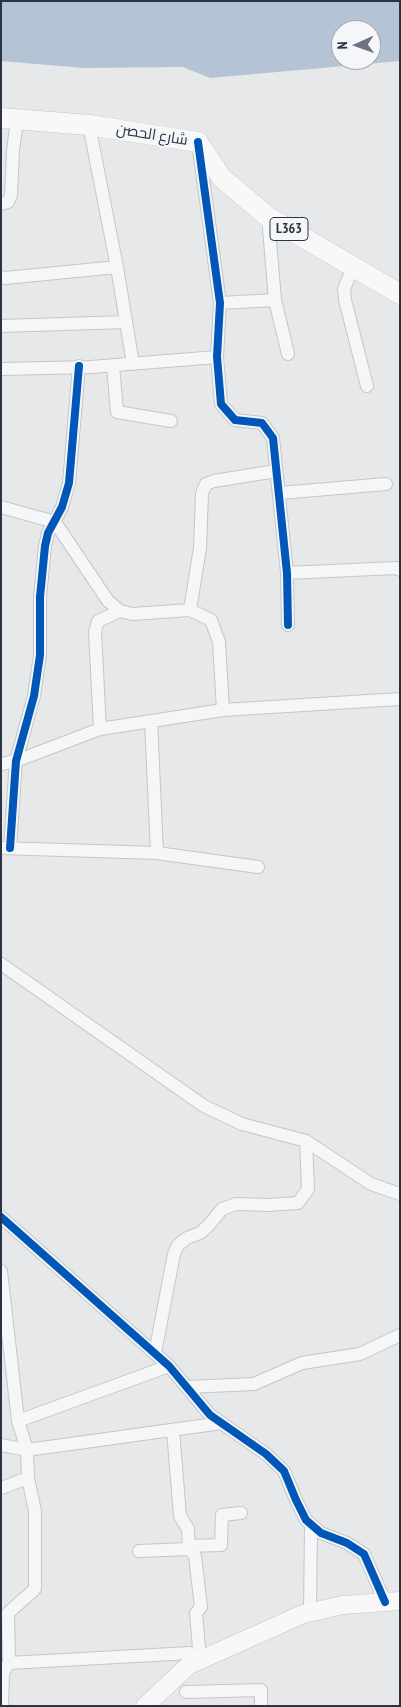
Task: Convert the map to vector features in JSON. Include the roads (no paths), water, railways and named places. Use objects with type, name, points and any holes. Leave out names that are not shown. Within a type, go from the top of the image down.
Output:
[{"type":"main road","name":"شارع الحصن","points":[[9,119],[89,125],[198,142],[222,178],[268,217],[400,294]]},
{"type":"street","points":[[1,204],[8,202],[11,195],[13,151],[9,119]]},
{"type":"street","points":[[89,125],[117,267],[133,364]]},
{"type":"street","points":[[198,142],[220,303],[217,357],[221,404],[235,420],[262,423],[273,438],[287,573],[288,625]]},
{"type":"street","points":[[268,217],[275,300],[288,354]]},
{"type":"street","points":[[1,277],[117,267]]},
{"type":"street","points":[[353,267],[344,289],[345,300],[367,386]]},
{"type":"street","points":[[220,303],[275,300]]},
{"type":"street","points":[[1,326],[126,322]]},
{"type":"street","points":[[1,369],[114,366],[217,357]]},
{"type":"street","points":[[79,366],[69,483],[62,507],[48,533],[45,546],[40,597],[40,656],[34,696],[16,761],[6,848],[157,852],[258,867]]},
{"type":"street","points":[[114,366],[117,412],[171,421]]},
{"type":"street","points":[[190,610],[200,548],[202,493],[206,484],[276,471]]},
{"type":"street","points":[[280,493],[386,484]]},
{"type":"street","points":[[1,507],[55,522],[108,601],[120,610],[132,614],[190,610],[210,620],[220,642],[223,710]]},
{"type":"street","points":[[287,573],[396,568],[400,570]]},
{"type":"street","points":[[100,729],[95,632],[98,621],[120,610]]},
{"type":"street","points":[[1,764],[16,761],[100,729],[223,710],[400,699]]},
{"type":"street","points":[[382,700],[395,706],[400,711]]},
{"type":"street","points":[[151,721],[157,852]]},
{"type":"street","points":[[1,964],[204,1106],[242,1124],[306,1141],[371,1184],[400,1194]]},
{"type":"street","points":[[155,1354],[174,1254],[178,1245],[186,1238],[200,1233],[210,1225],[222,1209],[229,1206],[236,1204],[268,1205],[298,1203],[308,1189],[306,1141]]},
{"type":"street","points":[[1,1217],[169,1366],[210,1414],[266,1454],[284,1471],[306,1520],[321,1533],[347,1543],[364,1554],[392,1602],[342,1605],[303,1614],[189,1665],[145,1706]]},
{"type":"street","points":[[1,1271],[18,1421],[27,1450],[28,1478],[35,1511],[35,1589],[5,1613],[9,1663],[4,1673],[2,1706]]},
{"type":"street","points":[[187,1387],[254,1384],[302,1363],[360,1354],[400,1335]]},
{"type":"street","points":[[18,1421],[169,1366]]},
{"type":"street","points":[[1,1445],[27,1450],[222,1423]]},
{"type":"street","points":[[173,1430],[180,1516],[188,1529],[189,1548],[195,1556],[201,1607],[196,1613],[200,1660]]},
{"type":"street","points":[[1,1488],[28,1478]]},
{"type":"street","points":[[139,1551],[221,1545],[222,1515],[241,1513]]},
{"type":"street","points":[[310,1612],[311,1525]]},
{"type":"street","points":[[9,1663],[190,1653],[200,1660]]},
{"type":"street","points":[[182,1671],[188,1706]]},
{"type":"street","points":[[186,1692],[261,1690],[261,1706]]},
{"type":"water","points":[[1,1],[400,1],[400,61],[381,63],[381,20],[331,20],[331,67],[210,78],[183,67],[84,68],[1,61]]}]
